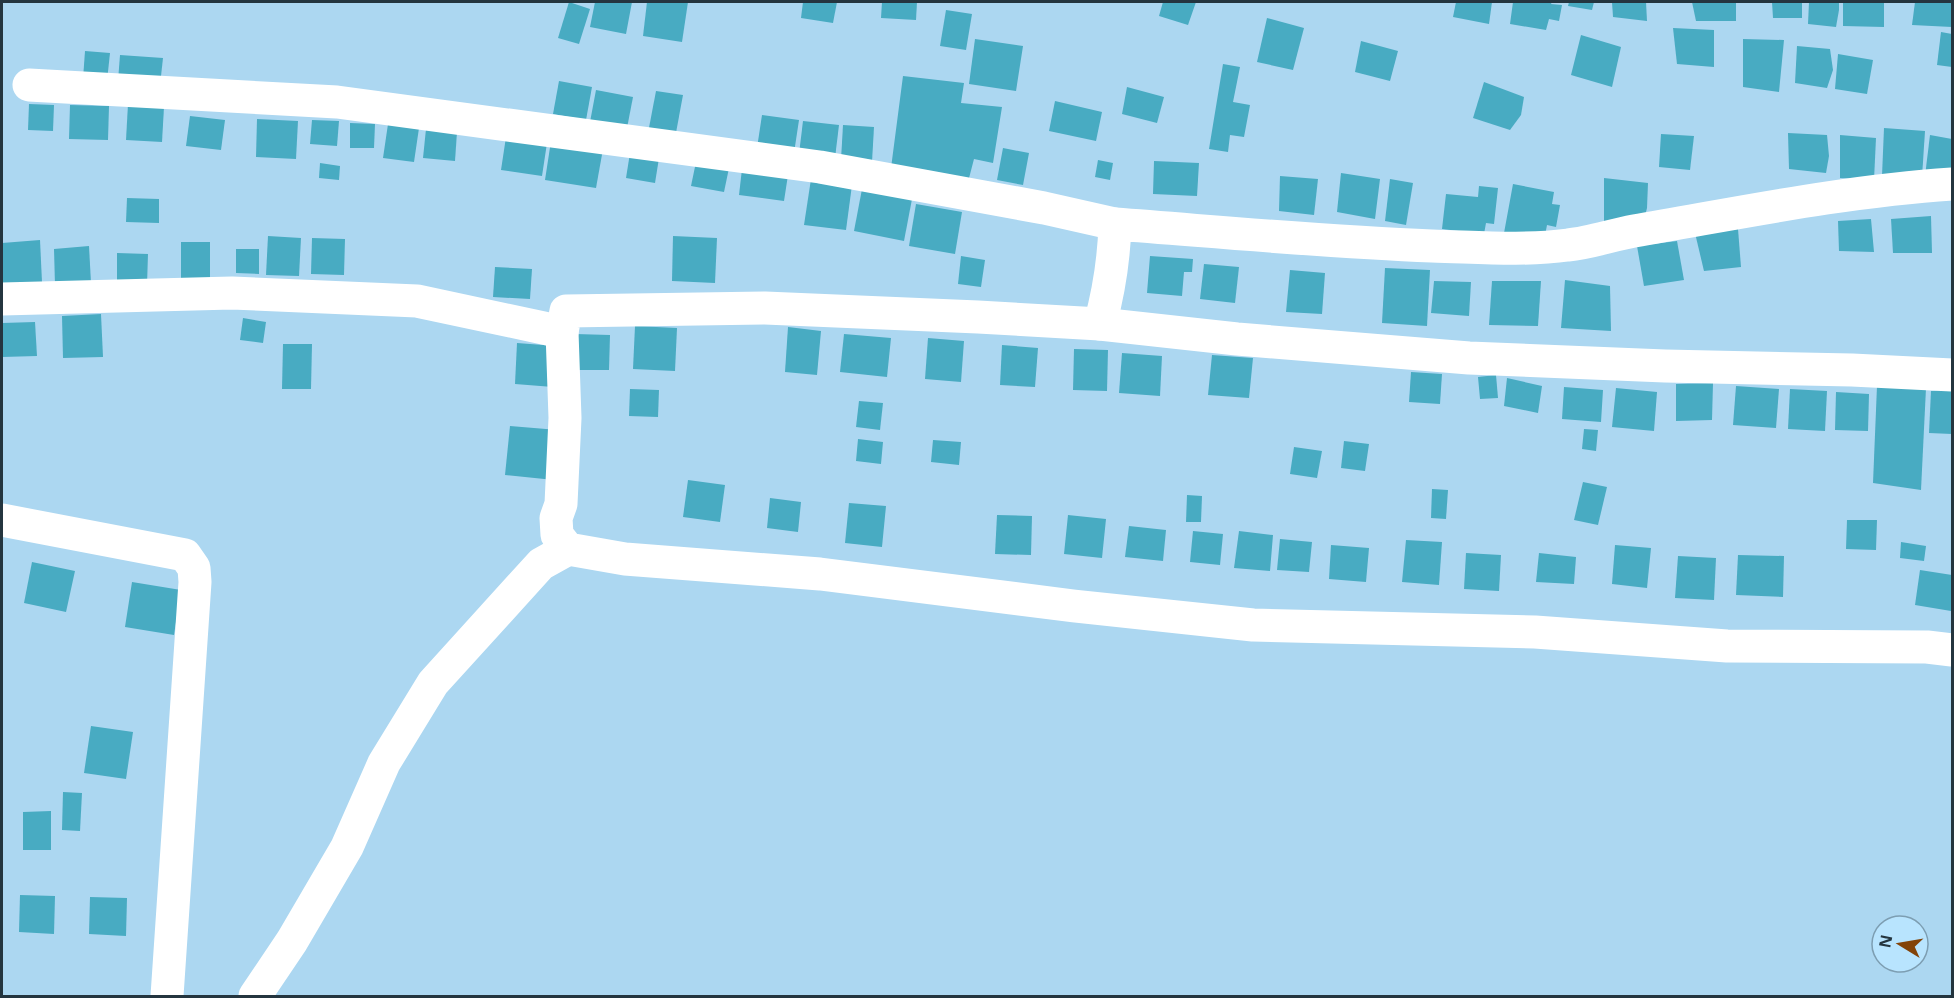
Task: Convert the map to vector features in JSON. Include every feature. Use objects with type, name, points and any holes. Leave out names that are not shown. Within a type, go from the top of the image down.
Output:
[{"type":"street","points":[[29,86],[337,102],[820,167],[1044,208],[1115,224],[1377,244],[1523,249],[1569,245],[1632,231],[1767,207],[1896,188],[1953,184]]},
{"type":"street","points":[[1100,324],[1109,292],[1115,224]]},
{"type":"street","points":[[2,299],[232,293],[417,301],[562,333]]},
{"type":"street","points":[[568,549],[557,535],[556,518],[561,504],[566,418],[562,333],[566,311],[765,309],[1100,324],[1238,339],[1469,358],[1665,366],[1852,369],[1953,375]]},
{"type":"street","points":[[2,520],[185,555],[194,568],[195,582],[167,996]]},
{"type":"street","points":[[255,996],[292,941],[347,847],[384,763],[433,683],[541,564],[568,549],[625,559],[820,574],[1074,606],[1253,625],[1535,632],[1727,646],[1927,647],[1953,650]]},
{"type":"building","points":[[569,2],[590,9],[579,44],[558,38]]},
{"type":"building","points":[[595,2],[632,2],[626,34],[590,27]]},
{"type":"building","points":[[647,2],[688,2],[682,42],[643,36]]},
{"type":"building","points":[[803,2],[837,2],[833,23],[801,18]]},
{"type":"building","points":[[882,2],[917,2],[916,20],[881,18]]},
{"type":"building","points":[[1163,2],[1196,2],[1188,25],[1159,16]]},
{"type":"building","points":[[1456,2],[1492,2],[1489,24],[1453,17]]},
{"type":"building","points":[[1513,2],[1552,2],[1551,4],[1562,5],[1559,21],[1549,19],[1546,30],[1510,24]]},
{"type":"building","points":[[1569,2],[1594,2],[1592,10],[1568,6]]},
{"type":"building","points":[[1612,2],[1646,2],[1647,21],[1613,17]]},
{"type":"building","points":[[1692,2],[1736,2],[1736,21],[1696,21]]},
{"type":"building","points":[[1772,2],[1802,2],[1802,18],[1773,18]]},
{"type":"building","points":[[1809,2],[1839,2],[1836,27],[1808,24]]},
{"type":"building","points":[[1843,2],[1884,2],[1884,27],[1843,26]]},
{"type":"building","points":[[1915,2],[1952,2],[1952,27],[1912,25]]},
{"type":"building","points":[[946,10],[972,14],[966,50],[940,46]]},
{"type":"building","points":[[1267,18],[1304,28],[1293,70],[1257,62]]},
{"type":"building","points":[[1673,28],[1714,30],[1714,67],[1677,64]]},
{"type":"building","points":[[1941,32],[1952,34],[1952,67],[1937,65]]},
{"type":"building","points":[[1581,35],[1621,47],[1612,87],[1571,75]]},
{"type":"building","points":[[975,39],[1023,46],[1016,91],[969,84]]},
{"type":"building","points":[[1743,39],[1784,40],[1779,92],[1743,87]]},
{"type":"building","points":[[1361,41],[1398,51],[1390,81],[1355,72]]},
{"type":"building","points":[[1797,46],[1830,49],[1833,70],[1827,88],[1795,83]]},
{"type":"building","points":[[85,51],[110,53],[107,81],[83,79]]},
{"type":"building","points":[[1838,54],[1873,60],[1867,94],[1835,89]]},
{"type":"building","points":[[120,55],[163,58],[160,85],[118,81]]},
{"type":"building","points":[[1223,64],[1240,67],[1233,102],[1250,105],[1244,137],[1230,135],[1228,152],[1209,149]]},
{"type":"building","points":[[903,76],[964,83],[961,103],[1002,107],[993,163],[974,159],[968,182],[891,168]]},
{"type":"building","points":[[559,81],[592,87],[586,120],[553,114]]},
{"type":"building","points":[[1484,82],[1524,97],[1521,115],[1510,130],[1473,118]]},
{"type":"building","points":[[1127,87],[1164,97],[1157,123],[1122,114]]},
{"type":"building","points":[[596,90],[633,97],[627,128],[590,122]]},
{"type":"building","points":[[656,91],[683,95],[675,138],[648,133]]},
{"type":"building","points":[[1055,101],[1102,112],[1096,141],[1049,131]]},
{"type":"building","points":[[29,104],[54,105],[53,131],[28,130]]},
{"type":"building","points":[[128,104],[164,107],[162,142],[126,140]]},
{"type":"building","points":[[70,105],[109,106],[108,140],[69,139]]},
{"type":"building","points":[[762,115],[799,120],[794,153],[757,148]]},
{"type":"building","points":[[190,116],[225,120],[221,150],[186,146]]},
{"type":"building","points":[[257,119],[298,121],[296,159],[256,157]]},
{"type":"building","points":[[312,120],[339,121],[337,146],[310,144]]},
{"type":"building","points":[[803,121],[839,125],[835,158],[799,154]]},
{"type":"building","points":[[350,123],[375,124],[374,148],[350,148]]},
{"type":"building","points":[[388,124],[419,128],[414,162],[383,158]]},
{"type":"building","points":[[843,125],[874,127],[872,162],[841,160]]},
{"type":"building","points":[[1884,128],[1925,131],[1922,177],[1882,176]]},
{"type":"building","points":[[426,129],[457,132],[455,161],[423,158]]},
{"type":"building","points":[[1788,133],[1827,135],[1829,156],[1826,173],[1789,169]]},
{"type":"building","points":[[1661,134],[1694,136],[1690,170],[1659,167]]},
{"type":"building","points":[[1840,135],[1876,138],[1874,180],[1840,178]]},
{"type":"building","points":[[1930,135],[1952,139],[1952,179],[1925,176]]},
{"type":"building","points":[[506,137],[547,143],[542,176],[501,170]]},
{"type":"building","points":[[551,141],[603,149],[596,188],[545,180]]},
{"type":"building","points":[[1003,148],[1029,153],[1023,185],[997,180]]},
{"type":"building","points":[[630,153],[659,158],[655,183],[626,178]]},
{"type":"building","points":[[1098,160],[1113,163],[1110,180],[1095,177]]},
{"type":"building","points":[[1154,161],[1199,163],[1197,196],[1153,194]]},
{"type":"building","points":[[696,162],[729,168],[724,192],[691,186]]},
{"type":"building","points":[[320,163],[340,166],[339,180],[319,178]]},
{"type":"building","points":[[742,169],[788,175],[784,201],[739,195]]},
{"type":"building","points":[[1341,173],[1380,179],[1375,219],[1337,212]]},
{"type":"building","points":[[1280,176],[1318,179],[1314,215],[1279,211]]},
{"type":"building","points":[[1604,178],[1648,183],[1647,208],[1643,224],[1604,223]]},
{"type":"building","points":[[811,179],[852,185],[846,230],[804,225]]},
{"type":"building","points":[[1390,179],[1413,183],[1406,225],[1385,221]]},
{"type":"building","points":[[1513,184],[1554,192],[1552,204],[1560,205],[1556,227],[1547,225],[1544,241],[1504,233]]},
{"type":"building","points":[[1479,186],[1498,188],[1494,224],[1486,223],[1484,234],[1442,229],[1446,194],[1478,197]]},
{"type":"building","points":[[862,189],[912,199],[904,241],[854,231]]},
{"type":"building","points":[[127,198],[159,199],[159,223],[126,222]]},
{"type":"building","points":[[916,204],[962,212],[955,254],[909,246]]},
{"type":"building","points":[[1931,216],[1932,253],[1893,253],[1891,219]]},
{"type":"building","points":[[1871,219],[1874,252],[1839,251],[1838,221]]},
{"type":"building","points":[[1738,229],[1741,267],[1704,271],[1695,233]]},
{"type":"building","points":[[268,236],[301,238],[299,276],[266,275]]},
{"type":"building","points":[[673,236],[717,238],[715,283],[672,281]]},
{"type":"building","points":[[312,238],[345,239],[344,275],[311,274]]},
{"type":"building","points":[[40,240],[42,282],[3,284],[2,243]]},
{"type":"building","points":[[1677,241],[1684,280],[1644,286],[1637,246]]},
{"type":"building","points":[[181,242],[210,242],[210,282],[181,282]]},
{"type":"building","points":[[89,246],[91,283],[55,285],[54,249]]},
{"type":"building","points":[[236,249],[259,249],[259,274],[236,273]]},
{"type":"building","points":[[117,253],[148,254],[147,285],[117,284]]},
{"type":"building","points":[[961,256],[985,260],[981,287],[958,284]]},
{"type":"building","points":[[1150,256],[1193,259],[1192,272],[1184,272],[1182,296],[1147,293]]},
{"type":"building","points":[[1204,264],[1239,267],[1235,303],[1200,299]]},
{"type":"building","points":[[495,267],[532,269],[530,299],[493,297]]},
{"type":"building","points":[[1385,268],[1430,270],[1427,326],[1382,323]]},
{"type":"building","points":[[1290,270],[1325,273],[1322,314],[1286,312]]},
{"type":"building","points":[[1565,280],[1610,286],[1611,331],[1561,328]]},
{"type":"building","points":[[1434,281],[1471,282],[1469,316],[1431,313]]},
{"type":"building","points":[[1492,281],[1541,281],[1538,326],[1489,325]]},
{"type":"building","points":[[101,314],[103,357],[63,358],[62,316]]},
{"type":"building","points":[[243,318],[266,322],[263,343],[240,340]]},
{"type":"building","points":[[35,322],[37,356],[2,357],[2,323]]},
{"type":"building","points":[[635,326],[677,328],[675,371],[633,369]]},
{"type":"building","points":[[788,327],[821,331],[817,375],[785,372]]},
{"type":"building","points":[[575,334],[610,335],[609,370],[574,370]]},
{"type":"building","points":[[844,334],[891,338],[887,377],[840,372]]},
{"type":"building","points":[[928,338],[964,341],[961,382],[925,379]]},
{"type":"building","points":[[517,343],[556,346],[553,387],[515,384]]},
{"type":"building","points":[[283,344],[312,344],[311,389],[282,389]]},
{"type":"building","points":[[1002,345],[1038,348],[1035,387],[1000,385]]},
{"type":"building","points":[[1074,349],[1108,350],[1107,391],[1073,390]]},
{"type":"building","points":[[1122,353],[1162,356],[1160,396],[1119,393]]},
{"type":"building","points":[[1212,355],[1253,358],[1249,398],[1208,395]]},
{"type":"building","points":[[1411,372],[1442,374],[1440,404],[1409,402]]},
{"type":"building","points":[[1496,375],[1498,398],[1480,399],[1478,377]]},
{"type":"building","points":[[1507,378],[1542,386],[1538,413],[1504,406]]},
{"type":"building","points":[[1713,383],[1712,420],[1676,421],[1676,384]]},
{"type":"building","points":[[1736,386],[1779,389],[1776,428],[1733,425]]},
{"type":"building","points":[[1877,386],[1926,388],[1921,490],[1873,483]]},
{"type":"building","points":[[1564,387],[1603,390],[1601,422],[1562,419]]},
{"type":"building","points":[[1616,388],[1657,392],[1654,431],[1612,427]]},
{"type":"building","points":[[630,389],[659,390],[658,417],[629,416]]},
{"type":"building","points":[[1790,389],[1827,391],[1825,431],[1788,429]]},
{"type":"building","points":[[1952,389],[1952,434],[1929,433],[1931,391]]},
{"type":"building","points":[[1836,392],[1869,394],[1868,431],[1835,430]]},
{"type":"building","points":[[859,401],[883,403],[880,430],[856,427]]},
{"type":"building","points":[[510,426],[558,430],[554,480],[505,475]]},
{"type":"building","points":[[1584,429],[1598,430],[1596,451],[1582,449]]},
{"type":"building","points":[[858,439],[883,442],[881,464],[856,461]]},
{"type":"building","points":[[933,440],[961,442],[959,465],[931,462]]},
{"type":"building","points":[[1344,441],[1369,444],[1365,471],[1341,468]]},
{"type":"building","points":[[1294,447],[1322,451],[1317,478],[1290,474]]},
{"type":"building","points":[[688,480],[725,485],[720,522],[683,517]]},
{"type":"building","points":[[1583,482],[1607,487],[1598,525],[1574,520]]},
{"type":"building","points":[[1432,489],[1448,490],[1446,519],[1431,518]]},
{"type":"building","points":[[1187,495],[1202,496],[1201,522],[1186,522]]},
{"type":"building","points":[[770,498],[801,502],[798,532],[767,528]]},
{"type":"building","points":[[849,503],[886,506],[882,547],[845,543]]},
{"type":"building","points":[[997,515],[1032,516],[1031,555],[995,554]]},
{"type":"building","points":[[1068,515],[1106,519],[1102,558],[1064,554]]},
{"type":"building","points":[[1847,520],[1877,520],[1876,550],[1846,549]]},
{"type":"building","points":[[1129,526],[1166,530],[1163,561],[1125,557]]},
{"type":"building","points":[[1193,531],[1223,534],[1220,565],[1190,562]]},
{"type":"building","points":[[1239,531],[1273,535],[1270,571],[1234,568]]},
{"type":"building","points":[[1280,539],[1312,542],[1309,572],[1277,570]]},
{"type":"building","points":[[1406,540],[1442,542],[1439,585],[1402,582]]},
{"type":"building","points":[[1901,542],[1926,546],[1924,561],[1900,558]]},
{"type":"building","points":[[1331,545],[1369,548],[1366,582],[1329,579]]},
{"type":"building","points":[[1615,545],[1651,548],[1647,588],[1612,584]]},
{"type":"building","points":[[1466,553],[1501,555],[1499,591],[1464,589]]},
{"type":"building","points":[[1539,553],[1576,557],[1574,584],[1536,582]]},
{"type":"building","points":[[1738,555],[1784,556],[1783,597],[1736,595]]},
{"type":"building","points":[[1678,556],[1716,558],[1714,600],[1675,598]]},
{"type":"building","points":[[32,562],[75,571],[66,612],[24,603]]},
{"type":"building","points":[[1920,570],[1952,575],[1951,611],[1915,605]]},
{"type":"building","points":[[132,582],[181,590],[174,635],[125,627]]},
{"type":"building","points":[[91,726],[133,732],[126,779],[84,773]]},
{"type":"building","points":[[63,792],[82,793],[80,831],[62,830]]},
{"type":"building","points":[[51,811],[51,850],[23,850],[23,812]]},
{"type":"building","points":[[20,895],[55,896],[54,934],[19,932]]},
{"type":"building","points":[[90,897],[127,898],[126,936],[89,934]]}]
